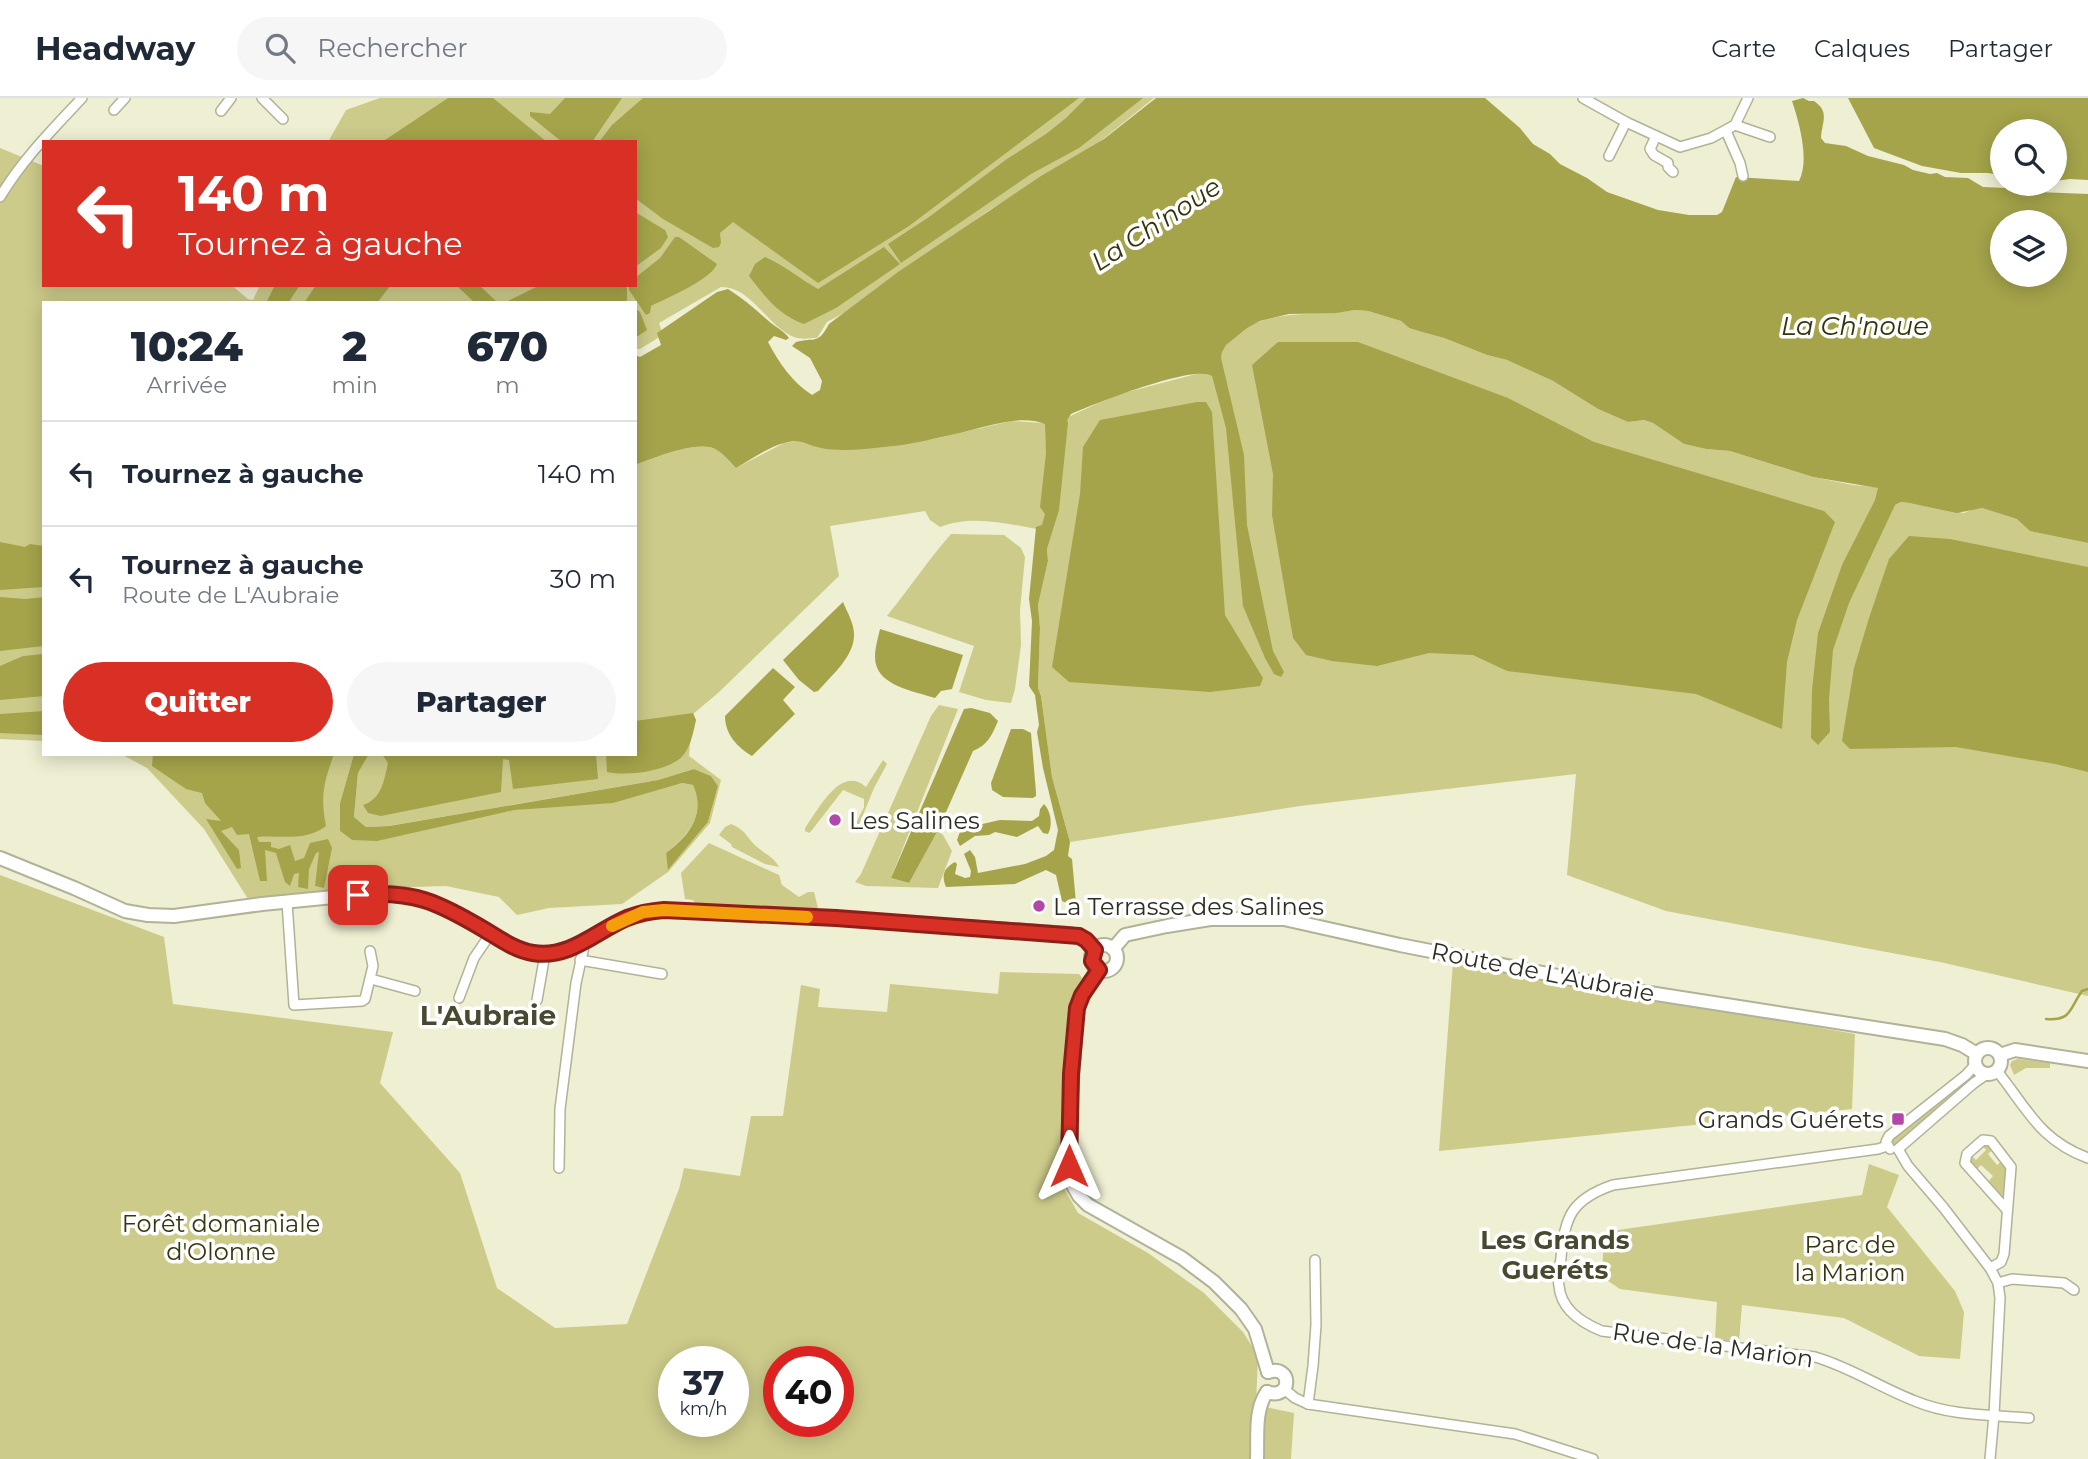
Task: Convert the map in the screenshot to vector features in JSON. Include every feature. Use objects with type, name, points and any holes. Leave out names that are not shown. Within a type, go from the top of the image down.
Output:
[{"type":"street","points":[[44,140],[82,98]]},
{"type":"street","points":[[114,110],[125,98]]},
{"type":"street","points":[[221,111],[232,98]]},
{"type":"street","points":[[262,98],[284,119]]},
{"type":"street","points":[[1583,98],[1680,147],[1711,138],[1730,128],[1748,98]]},
{"type":"street","points":[[1609,156],[1626,122]]},
{"type":"street","points":[[1730,128],[1770,137]]},
{"type":"street","points":[[1730,128],[1743,176]]},
{"type":"street","points":[[1656,136],[1650,149],[1654,155],[1668,163],[1673,172]]},
{"type":"street","points":[[0,197],[8,183],[42,142]]},
{"type":"street","points":[[0,858],[125,911],[148,915],[174,916],[375,893],[410,895],[445,908],[522,950],[545,954],[563,951],[643,912],[678,910],[1070,934],[1086,940],[1095,950]]},
{"type":"street","points":[[287,902],[294,1005],[362,1001],[367,996],[371,979],[373,959],[370,951]]},
{"type":"street","name":"Route de L'Aubraie","points":[[1113,949],[1125,935],[1167,926],[1210,919],[1284,919],[1624,989],[1945,1039],[1962,1045],[1976,1059]]},
{"type":"street","points":[[459,998],[469,970],[491,933]]},
{"type":"street","points":[[559,1168],[560,1109],[584,942]]},
{"type":"street","points":[[1104,945],[1113,949],[1117,956],[1116,963],[1110,969],[1099,970],[1092,961],[1095,950],[1104,945]]},
{"type":"street","points":[[537,1000],[545,954]]},
{"type":"street","points":[[580,960],[662,974]]},
{"type":"street","points":[[1099,970],[1082,995],[1077,1008],[1068,1138],[1072,1182],[1079,1196],[1088,1205],[1182,1258],[1214,1282],[1255,1329],[1268,1372]]},
{"type":"street","points":[[371,979],[415,991]]},
{"type":"street","points":[[1987,1048],[2000,1055],[2001,1064],[1992,1073],[1898,1149],[1893,1150],[1887,1146],[1886,1140],[1889,1136],[1966,1075],[1987,1048]]},
{"type":"street","points":[[2000,1055],[2015,1050],[2088,1061]]},
{"type":"street","points":[[1976,1059],[1979,1071],[1992,1073],[2043,1132],[2073,1153],[2088,1158]]},
{"type":"street","points":[[1990,1268],[2001,1262],[2004,1254],[2011,1167],[1991,1141],[1983,1140],[1967,1154],[1965,1163],[2007,1210]]},
{"type":"street","name":"Rue de la Marion","points":[[1887,1146],[1613,1185],[1598,1191],[1583,1200],[1565,1224],[1559,1287],[1572,1313],[1583,1323],[1602,1331],[1815,1357],[1837,1363],[1926,1405],[1949,1411],[2029,1418]]},
{"type":"street","points":[[1898,1149],[1908,1166],[1943,1206],[1990,1268],[1997,1283],[2000,1298],[1990,1459]]},
{"type":"street","points":[[1308,1404],[1316,1325],[1315,1260]]},
{"type":"street","points":[[1997,1283],[2012,1279],[2064,1283],[2074,1290]]},
{"type":"street","points":[[1280,1371],[1285,1376],[1284,1389],[1279,1393],[1267,1392],[1262,1386],[1262,1378],[1268,1372],[1280,1371]]},
{"type":"street","points":[[1284,1389],[1308,1404],[1515,1434],[1593,1459]]},
{"type":"street","points":[[1256,1459],[1259,1409],[1267,1392]]},
{"type":"green space","points":[[380,98],[1154,98],[1097,144],[988,211],[853,308],[827,322],[817,338],[803,339],[784,332],[742,293],[721,287],[659,323],[661,336],[640,349],[637,349],[637,301],[42,301],[42,741],[0,739],[0,148],[42,165],[42,287],[233,287],[253,300],[259,287],[637,287],[637,140],[329,140],[346,110]]},
{"type":"green space","points":[[1368,311],[1401,321],[1409,328],[1507,360],[1553,381],[1598,409],[1628,422],[1644,420],[1653,423],[1684,444],[1730,451],[1813,477],[1876,487],[1895,505],[1901,502],[1964,513],[1982,508],[2018,519],[2031,531],[2088,543],[2088,996],[1940,962],[1666,911],[1567,875],[1576,774],[1300,806],[1070,842],[1052,777],[1038,688],[1038,605],[1052,532],[982,521],[940,527],[930,520],[925,511],[830,526],[839,576],[693,714],[696,720],[689,756],[721,780],[710,823],[668,872],[622,904],[549,908],[517,915],[499,897],[446,886],[379,888],[248,899],[204,829],[147,768],[125,756],[353,756],[340,803],[340,831],[352,840],[682,783],[693,785],[698,805],[696,815],[682,839],[666,853],[669,869],[708,822],[718,786],[711,776],[694,769],[658,780],[388,826],[366,827],[354,817],[358,773],[368,756],[637,756],[637,464],[687,448],[707,447],[721,453],[736,468],[784,443],[797,441],[833,449],[886,447],[1011,421],[1043,423],[1068,417],[1116,395],[1208,373],[1219,361],[1225,346],[1254,324],[1286,316]]},
{"type":"green space","points":[[951,534],[1004,535],[1021,548],[1025,557],[1020,610],[1021,645],[1011,703],[986,700],[959,692],[974,646],[887,616]]},
{"type":"green space","points":[[939,705],[958,709],[891,878],[909,883],[937,830],[952,851],[938,888],[866,886],[855,882],[861,874],[931,716]]},
{"type":"green space","points":[[883,760],[887,764],[858,827],[855,825],[864,807],[864,799],[843,790],[812,830],[809,833],[805,831],[831,792],[848,781],[857,781],[866,787]]},
{"type":"green space","points":[[731,824],[743,831],[779,867],[765,864],[732,847],[719,835]]},
{"type":"green space","points":[[709,843],[779,875],[782,885],[799,897],[814,892],[818,908],[816,911],[696,904],[693,900],[685,899],[681,873]]},
{"type":"green space","name":"Forêt domaniale d'Olonne","points":[[0,875],[164,937],[173,1004],[393,1032],[380,1083],[460,1173],[497,1288],[555,1328],[627,1324],[679,1189],[684,1168],[740,1176],[751,1116],[783,1116],[801,985],[820,989],[818,1007],[887,1012],[890,984],[998,994],[1000,972],[1079,974],[1084,980],[1072,1013],[1059,1150],[1065,1190],[1078,1213],[1148,1253],[1204,1293],[1243,1332],[1258,1356],[1256,1405],[1294,1413],[1291,1459],[0,1459]]},
{"type":"green space","points":[[1453,962],[1855,1034],[1852,1109],[1439,1151]]},
{"type":"green space","points":[[2018,1059],[2050,1063],[2050,1068],[2026,1068],[2014,1075],[2010,1065]]},
{"type":"green space","points":[[1966,1079],[1970,1083],[1897,1144],[1893,1144],[1892,1140],[1902,1131]]},
{"type":"green space","points":[[1987,1143],[1993,1149],[1988,1154],[1997,1165],[2003,1160],[2006,1167],[2005,1193],[2002,1196],[1988,1182],[1993,1176],[1981,1165],[1976,1170],[1968,1161],[1970,1154],[1976,1160],[1986,1150],[1982,1145]]},
{"type":"green space","name":"Parc de la Marion","points":[[1869,1164],[1899,1175],[1887,1207],[1955,1291],[1964,1312],[1960,1359],[1919,1356],[1844,1318],[1742,1305],[1739,1341],[1715,1339],[1717,1302],[1620,1289],[1602,1277],[1604,1232],[1862,1195]]},
{"type":"water","points":[[448,98],[493,98],[545,140],[385,140]]},
{"type":"water","points":[[565,98],[622,98],[593,140],[560,140],[530,116],[530,112],[550,114]]},
{"type":"water","points":[[643,98],[1079,98],[909,226],[818,283],[733,222],[720,233],[719,247],[713,248],[663,219],[637,200],[637,140],[601,140],[612,125]]},
{"type":"water","points":[[1086,98],[1143,98],[1079,148],[1031,174],[901,263],[888,244],[1046,134]]},
{"type":"water","name":"La Ch'noue","points":[[1156,98],[1485,98],[1520,128],[1533,144],[1607,192],[1658,210],[1689,215],[1717,215],[1722,212],[1736,177],[1799,181],[1804,163],[1800,130],[1792,101],[1803,98],[1814,101],[1824,113],[1821,138],[1825,143],[1846,146],[1913,170],[1937,173],[1945,177],[1968,178],[1983,187],[1990,187],[1990,196],[2088,194],[2088,543],[2030,531],[2017,519],[1982,508],[1957,513],[1909,503],[1901,502],[1895,505],[1849,603],[1833,650],[1829,700],[1830,732],[1818,745],[1811,738],[1812,690],[1818,633],[1842,565],[1875,500],[1878,488],[1813,477],[1730,451],[1684,444],[1653,423],[1644,420],[1628,422],[1598,409],[1553,381],[1507,360],[1409,328],[1401,321],[1368,311],[1289,314],[1260,321],[1226,345],[1221,358],[1244,455],[1247,525],[1273,651],[1284,672],[1281,677],[1274,674],[1243,606],[1226,428],[1212,376],[1186,375],[1166,380],[1071,414],[1067,420],[1059,510],[1047,549],[1048,561],[1038,605],[1038,688],[1052,777],[1070,842],[1068,856],[1072,859],[1076,903],[1073,906],[1062,901],[1056,875],[1046,870],[1015,884],[946,887],[944,872],[955,862],[955,874],[970,877],[971,871],[964,854],[970,850],[975,857],[978,873],[1025,864],[1054,850],[1058,830],[1043,768],[1035,695],[1029,686],[1032,621],[1029,599],[1036,527],[1042,525],[1045,514],[1040,507],[1046,453],[1045,424],[1014,421],[913,443],[861,449],[829,449],[790,442],[765,451],[736,468],[721,453],[707,447],[687,448],[637,464],[637,356],[640,357],[661,345],[657,333],[717,292],[728,289],[789,338],[786,340],[774,336],[768,342],[787,372],[812,395],[820,390],[822,381],[810,358],[792,346],[796,342],[819,338],[829,324],[898,272],[1041,176],[1104,139]]},
{"type":"water","points":[[1848,98],[2088,98],[2088,180],[2067,179],[2067,119],[1990,119],[1990,173],[1961,173],[1922,166],[1874,148]]},
{"type":"water","points":[[637,213],[665,230],[668,237],[661,248],[637,266]]},
{"type":"water","points":[[675,237],[679,237],[717,264],[698,282],[651,306],[650,313],[646,315],[629,287],[637,287],[637,276],[660,258]]},
{"type":"water","points":[[884,247],[900,264],[836,308],[804,324],[780,311],[749,276],[755,264],[765,257],[818,289]]},
{"type":"water","points":[[274,287],[299,287],[289,301],[267,301]]},
{"type":"water","points":[[315,287],[389,287],[379,301],[305,301]]},
{"type":"water","points":[[458,287],[481,287],[496,301],[473,301]]},
{"type":"water","points":[[536,287],[627,288],[626,301],[508,301]]},
{"type":"water","points":[[637,310],[640,312],[647,330],[637,337]]},
{"type":"water","points":[[1278,342],[1358,342],[1508,398],[1594,442],[1824,511],[1835,522],[1797,620],[1787,662],[1782,729],[1696,694],[1507,671],[1473,655],[1429,653],[1377,666],[1306,655],[1293,638],[1272,515],[1273,474],[1252,365]]},
{"type":"water","points":[[1206,402],[1212,412],[1225,615],[1263,678],[1260,686],[1210,692],[1069,682],[1052,667],[1080,494],[1083,447],[1100,420]]},
{"type":"water","points":[[1909,536],[1950,539],[2088,567],[2088,772],[1956,747],[1850,749],[1842,741],[1854,668],[1869,618],[1889,559]]},
{"type":"water","points":[[0,542],[25,547],[30,544],[42,546],[42,587],[0,590]]},
{"type":"water","points":[[0,597],[42,597],[42,646],[0,651]]},
{"type":"water","points":[[843,602],[853,626],[851,650],[841,665],[818,691],[814,692],[799,680],[783,660]]},
{"type":"water","points":[[880,629],[963,655],[952,689],[941,691],[935,698],[888,681],[881,675],[875,657]]},
{"type":"water","points":[[42,654],[42,696],[0,700],[0,666],[23,656]]},
{"type":"water","points":[[773,668],[795,687],[783,700],[795,714],[752,756],[733,739],[727,729],[725,716]]},
{"type":"water","points":[[964,709],[990,713],[998,721],[994,731],[986,743],[973,751],[939,828],[909,883],[891,878]]},
{"type":"water","points":[[42,711],[42,735],[0,733],[0,714]]},
{"type":"water","points":[[693,713],[696,720],[690,742],[678,760],[663,768],[644,772],[607,772],[606,756],[637,756],[637,721]]},
{"type":"water","points":[[1011,729],[1023,729],[1031,733],[1036,792],[1033,798],[1003,797],[992,790],[991,783]]},
{"type":"water","points":[[153,756],[333,756],[324,789],[326,826],[301,836],[257,837],[259,842],[271,842],[271,847],[279,849],[290,845],[295,861],[304,858],[310,843],[328,839],[332,848],[324,888],[315,886],[319,852],[309,869],[308,889],[298,887],[299,873],[294,874],[290,886],[285,882],[276,853],[265,850],[267,881],[260,881],[249,834],[237,835],[232,827],[221,831],[239,850],[241,868],[237,869],[206,819],[221,821],[205,803],[202,793],[186,789],[152,766]]},
{"type":"water","points":[[353,756],[368,756],[358,773],[354,817],[366,827],[389,826],[658,780],[694,769],[711,776],[718,786],[708,822],[668,870],[666,853],[688,832],[696,815],[698,805],[693,785],[682,783],[613,803],[515,810],[377,841],[352,840],[340,831],[340,803]]},
{"type":"water","points":[[383,756],[596,756],[598,779],[513,789],[509,760],[503,759],[501,792],[381,816],[368,813],[363,805],[378,794],[388,763]]},
{"type":"water","points":[[1044,804],[1050,818],[1048,834],[1043,833],[1038,826],[1017,837],[995,832],[975,836],[960,846],[957,840],[966,815],[970,823],[978,825],[1000,820],[1032,821],[1039,816]]},
{"type":"waterway","points":[[2046,1019],[2065,1016],[2082,991],[2088,989]]},
{"type":"slow traffic","points":[[612,926],[643,912],[664,910],[807,917]]},
{"type":"place","name":"Les Salines","points":[[835,820]]},
{"type":"place","name":"La Terrasse des Salines","points":[[1039,906]]},
{"type":"place","name":"Grands Guérets","points":[[1898,1119]]},
{"type":"district","name":"L'Aubraie","points":[[488,1015]]},
{"type":"district","name":"Les Grands Gueréts","points":[[1555,1255]]},
{"type":"route","points":[[358,895],[394,893],[428,900],[510,945],[545,954],[563,951],[584,942],[643,912],[664,910],[836,918],[1079,936],[1095,950],[1091,957],[1099,970],[1090,981],[1077,1008],[1071,1074],[1069,1166]]}]
